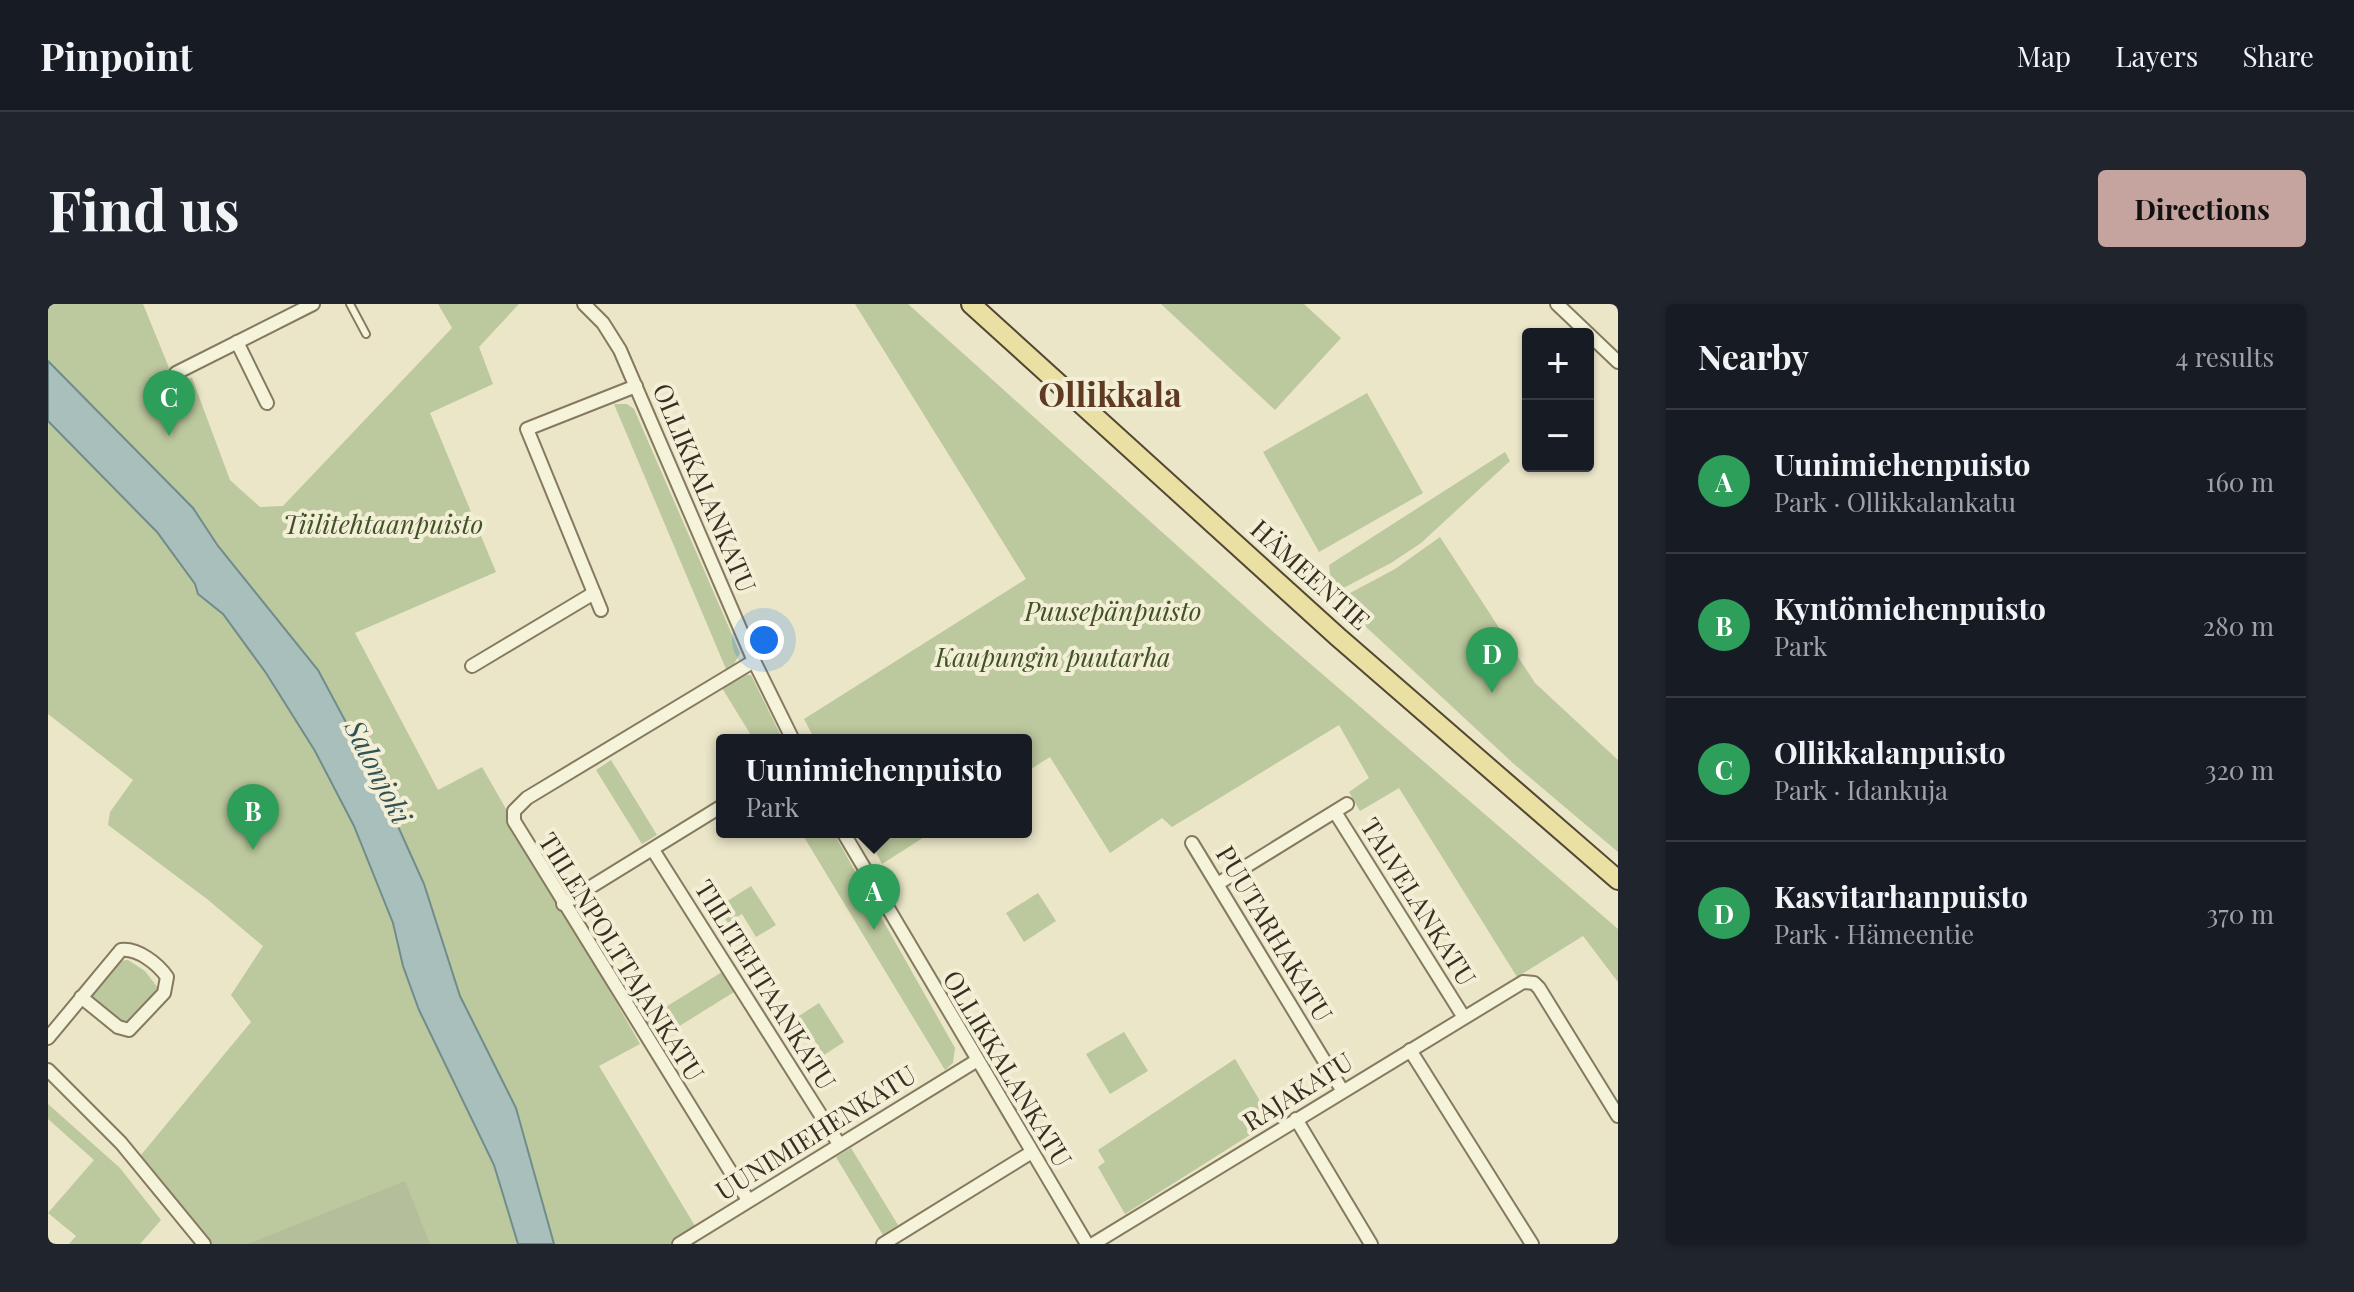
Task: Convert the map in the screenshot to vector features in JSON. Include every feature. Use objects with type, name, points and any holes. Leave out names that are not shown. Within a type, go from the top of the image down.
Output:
[{"type":"main road","name":"HÄMEENTIE","points":[[971,304],[1338,637],[1618,880]]},
{"type":"street","points":[[176,373],[313,304]]},
{"type":"street","name":"OLLIKKALANKATU","points":[[584,304],[603,323],[620,350],[754,661],[790,734]]},
{"type":"street","points":[[1557,304],[1618,362]]},
{"type":"street","points":[[237,342],[267,403]]},
{"type":"street","points":[[601,610],[527,429],[636,386]]},
{"type":"street","points":[[472,666],[594,593]]},
{"type":"street","name":"TIILENPOLTTAJANKATU","points":[[748,1200],[518,833],[514,811],[520,803],[754,661]]},
{"type":"street","name":"TALVELANKATU","points":[[1219,883],[1347,804]]},
{"type":"street","points":[[563,904],[716,810]]},
{"type":"street","name":"TALVELANKATU","points":[[1335,812],[1463,1016]]},
{"type":"street","name":"OLLIKKALANKATU","points":[[846,838],[1087,1244]]},
{"type":"street","name":"PUUTARHAKATU","points":[[1192,843],[1342,1090]]},
{"type":"street","name":"TIILITEHTAANKATU","points":[[653,850],[839,1144]]},
{"type":"street","points":[[48,1038],[81,997],[121,950],[136,952],[160,968],[167,977],[164,993],[129,1030],[118,1027],[81,997]]},
{"type":"street","name":"RAJAKATU","points":[[1093,1244],[1509,987],[1527,981],[1539,988],[1618,1116]]},
{"type":"street","points":[[1410,1050],[1532,1244]]},
{"type":"street","name":"UUNIMIEHENKATU","points":[[679,1244],[976,1061]]},
{"type":"street","points":[[48,1070],[121,1143],[204,1244]]},
{"type":"street","points":[[48,1092],[59,1081]]},
{"type":"street","points":[[1296,1119],[1371,1244]]},
{"type":"street","points":[[883,1244],[1032,1152]]},
{"type":"lane","points":[[350,304],[366,334]]},
{"type":"green space","name":"Tiilitehtaanpuisto","points":[[48,304],[143,304],[174,380],[192,378],[230,480],[260,507],[283,506],[452,328],[438,304],[519,304],[479,347],[493,384],[430,413],[496,572],[355,633],[438,790],[482,767],[640,1044],[599,1066],[695,1226],[670,1244],[554,1244],[515,1108],[474,1029],[446,961],[424,884],[379,784],[318,670],[218,546],[193,508],[48,361]]},
{"type":"green space","points":[[855,304],[908,304],[1270,629],[1618,929],[1618,982],[1583,936],[1517,977],[1399,788],[1360,811],[1349,792],[1369,778],[1339,725],[1172,827],[1162,818],[1110,853],[1050,757],[1032,768],[1032,734],[812,734],[804,719],[1026,579]]},
{"type":"green space","points":[[1161,304],[1304,304],[1341,338],[1275,410]]},
{"type":"green space","points":[[1367,393],[1423,493],[1319,552],[1263,452]]},
{"type":"green space","points":[[614,404],[627,404],[634,409],[740,653],[734,664],[726,669]]},
{"type":"green space","points":[[48,421],[157,532],[195,584],[198,594],[223,614],[266,673],[315,751],[354,826],[393,923],[403,966],[419,1010],[494,1165],[518,1244],[212,1244],[141,1155],[251,1022],[231,995],[263,946],[207,899],[108,825],[110,812],[133,780],[48,714]]},
{"type":"green space","points":[[1505,452],[1510,461],[1421,543],[1391,563],[1332,594],[1329,565]]},
{"type":"green space","points":[[1440,537],[1535,683],[1618,760],[1618,852],[1514,764],[1337,600],[1395,569]]},
{"type":"green space","points":[[741,675],[751,675],[780,734],[750,734],[722,688]]},
{"type":"green space","points":[[611,760],[657,835],[642,844],[596,770]]},
{"type":"green space","points":[[805,838],[836,838],[955,1048],[953,1063],[945,1070]]},
{"type":"green space","points":[[868,838],[923,838],[882,864]]},
{"type":"green space","points":[[751,886],[776,925],[756,937],[742,914],[728,923],[718,907]]},
{"type":"green space","points":[[1038,893],[1056,921],[1024,942],[1006,913]]},
{"type":"green space","points":[[128,960],[145,971],[158,988],[129,1022],[107,1012],[92,994],[101,976],[110,967]]},
{"type":"green space","points":[[722,972],[734,992],[657,1040],[645,1020]]},
{"type":"green space","points":[[819,1003],[844,1042],[824,1055],[809,1032],[795,1040],[785,1025]]},
{"type":"green space","points":[[1124,1032],[1148,1071],[1110,1094],[1086,1054]]},
{"type":"green space","points":[[1235,1059],[1272,1121],[1125,1214],[1098,1167],[1105,1162],[1098,1150]]},
{"type":"green space","points":[[48,1104],[120,1168],[161,1220],[140,1244],[69,1244],[76,1236],[48,1213],[94,1160],[48,1119]]},
{"type":"green space","points":[[851,1148],[898,1225],[883,1235],[836,1157]]},
{"type":"green space","points":[[405,1181],[430,1244],[248,1244]]},
{"type":"water","points":[[48,361],[193,508],[218,546],[318,670],[379,784],[424,884],[460,996],[516,1108],[554,1244],[518,1244],[494,1165],[419,1010],[403,966],[393,923],[354,826],[315,751],[266,673],[223,614],[198,594],[195,584],[157,532],[48,421]]},
{"type":"place","name":"Ollikkalanpuisto","points":[[169,436]]},
{"type":"place","name":"Kasvitarhanpuisto","points":[[1492,693]]},
{"type":"place","name":"Kyntömiehenpuisto","points":[[253,850]]},
{"type":"place","name":"Uunimiehenpuisto","points":[[874,930]]},
{"type":"district","name":"Ollikkala","points":[[1110,395]]},
{"type":"park label","name":"Puusepänpuisto","points":[[1113,612]]},
{"type":"park label","name":"Kaupungin puutarha","points":[[1053,658]]},
{"type":"water label","name":"Salonjoki","points":[[378,772]]}]
